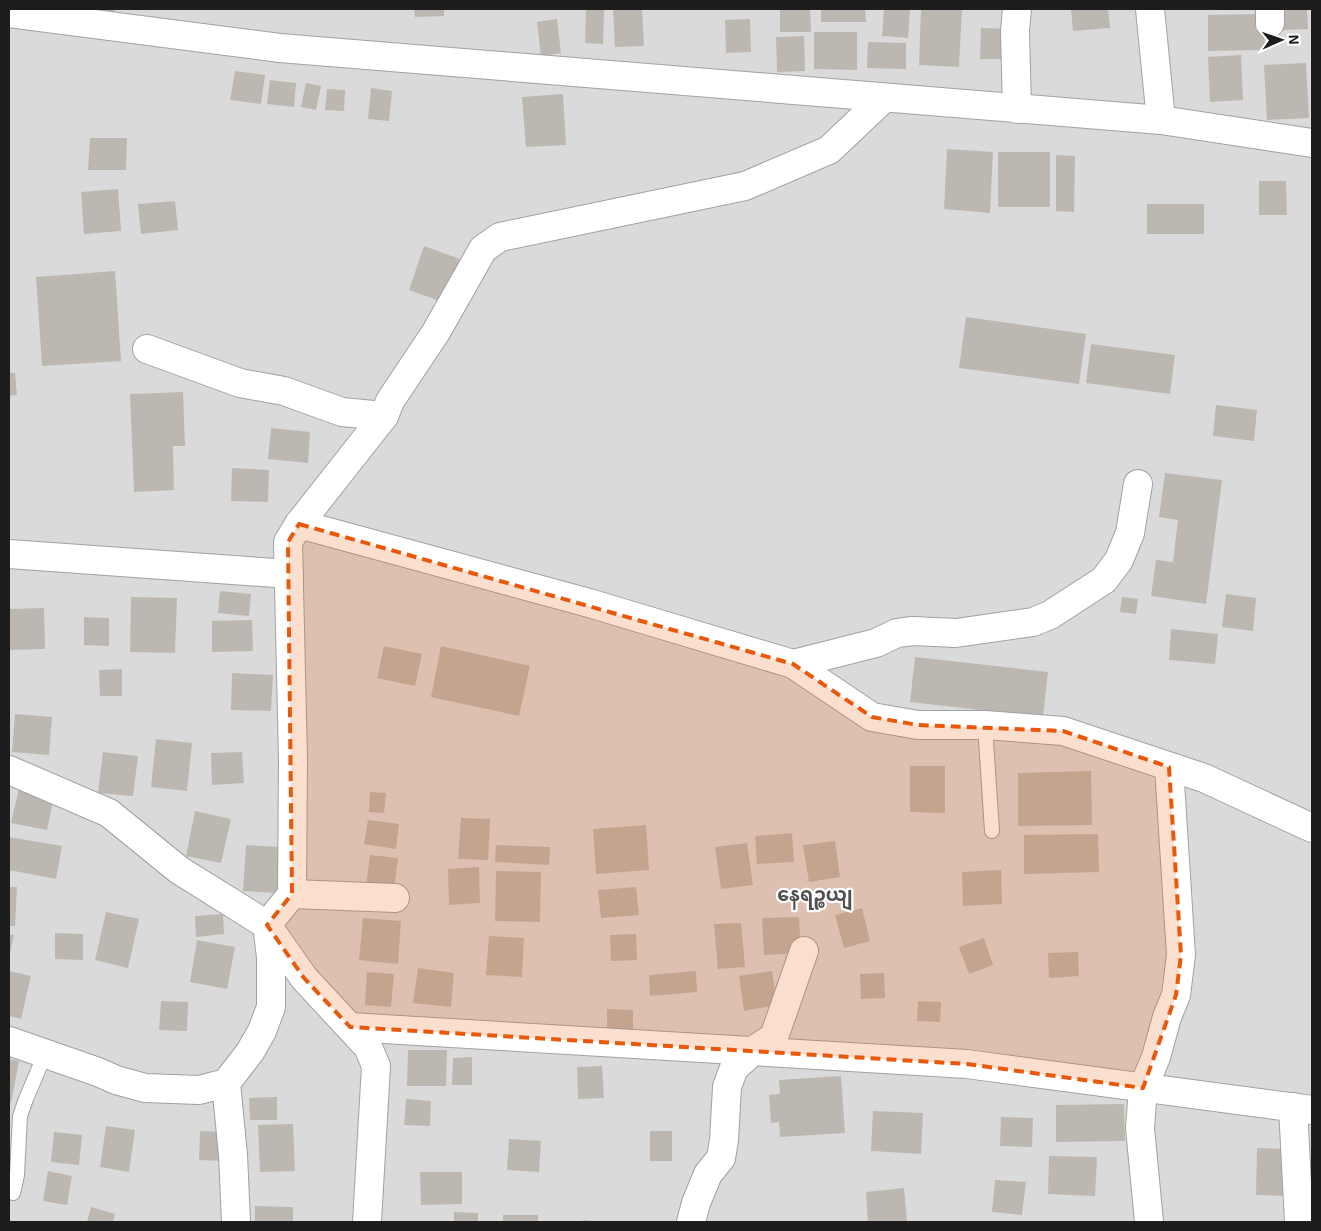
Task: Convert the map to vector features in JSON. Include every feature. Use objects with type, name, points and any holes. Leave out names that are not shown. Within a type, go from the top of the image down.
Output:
[{"type":"street","points":[[9,9],[9,13],[280,48],[1161,120],[1312,143]]},
{"type":"street","points":[[1017,9],[1017,109]]},
{"type":"street","points":[[1150,9],[1161,120]]},
{"type":"street","points":[[9,1041],[116,1080],[145,1088],[199,1090],[226,1084],[250,1052],[262,1031],[271,1007],[271,957],[267,924],[292,894],[293,760],[288,542],[299,524],[384,416],[390,401],[436,332],[483,249],[500,237],[745,186],[829,150],[884,98]]},
{"type":"street","points":[[148,349],[240,383],[284,391],[342,412],[384,416]]},
{"type":"street","points":[[793,664],[876,643],[897,633],[913,631],[956,633],[1033,622],[1050,615],[1104,580],[1119,560],[1130,533],[1138,484]]},
{"type":"street","points":[[299,524],[580,601],[793,664],[872,717],[918,725],[985,725],[1063,731],[1204,778],[1312,828]]},
{"type":"street","points":[[9,554],[289,574]]},
{"type":"street","points":[[1149,1222],[1140,1128],[1143,1088],[1156,1056],[1167,1017],[1176,995],[1181,955],[1169,767]]},
{"type":"street","points":[[9,770],[109,813],[179,870],[267,924],[304,978],[368,1047],[376,1066],[367,1222]]},
{"type":"street","points":[[292,894],[395,898]]},
{"type":"street","points":[[692,1222],[696,1203],[708,1174],[721,1158],[727,1086],[734,1068],[754,1050],[774,1037],[789,999],[804,951]]},
{"type":"street","points":[[350,1027],[966,1064],[1303,1109],[1298,1222]]},
{"type":"street","points":[[226,1084],[233,1155],[236,1222]]},
{"type":"lane","points":[[985,725],[992,831]]},
{"type":"lane","points":[[13,1193],[18,1168],[20,1116],[45,1054]]},
{"type":"highlighted area","points":[[299,524],[793,664],[872,717],[918,725],[1063,731],[1169,767],[1181,955],[1176,995],[1143,1088],[967,1064],[350,1027],[304,978],[267,925],[292,894],[288,542]]},
{"type":"shaded area","points":[[9,9],[1312,9],[1312,1222],[9,1222]]},
{"type":"building","points":[[68,9],[115,9],[114,16]]},
{"type":"building","points":[[414,9],[444,9],[444,16],[415,17]]},
{"type":"building","points":[[586,9],[604,9],[603,44],[585,43]]},
{"type":"building","points":[[613,9],[642,9],[644,46],[615,47]]},
{"type":"building","points":[[780,9],[810,9],[811,32],[780,32]]},
{"type":"building","points":[[821,9],[865,9],[866,22],[821,22]]},
{"type":"building","points":[[884,9],[910,9],[908,38],[882,36]]},
{"type":"building","points":[[921,9],[962,9],[959,67],[919,65]]},
{"type":"building","points":[[1071,9],[1108,9],[1110,28],[1073,31]]},
{"type":"building","points":[[1280,9],[1307,9],[1308,29],[1281,30]]},
{"type":"building","points":[[1264,14],[1265,50],[1208,51],[1208,15]]},
{"type":"building","points":[[557,19],[561,53],[541,56],[537,22]]},
{"type":"building","points":[[750,19],[751,52],[726,53],[725,20]]},
{"type":"building","points":[[981,28],[1013,29],[1012,59],[980,59]]},
{"type":"building","points":[[814,32],[857,32],[857,70],[814,69]]},
{"type":"building","points":[[804,36],[805,71],[777,72],[776,37]]},
{"type":"building","points":[[868,42],[906,43],[906,69],[867,68]]},
{"type":"building","points":[[1241,55],[1243,100],[1210,102],[1208,57]]},
{"type":"building","points":[[1306,63],[1309,118],[1267,120],[1264,65]]},
{"type":"building","points":[[235,71],[265,75],[261,104],[230,100]]},
{"type":"building","points":[[270,80],[296,83],[294,107],[267,104]]},
{"type":"building","points":[[306,83],[321,86],[316,110],[301,107]]},
{"type":"building","points":[[371,88],[392,91],[389,121],[368,119]]},
{"type":"building","points":[[327,89],[345,90],[344,111],[325,110]]},
{"type":"building","points":[[563,94],[566,145],[526,147],[522,97]]},
{"type":"building","points":[[90,138],[127,138],[126,170],[88,170]]},
{"type":"building","points":[[947,149],[993,152],[990,213],[944,209]]},
{"type":"building","points":[[998,152],[1050,152],[1050,207],[998,207]]},
{"type":"building","points":[[1056,155],[1075,156],[1074,212],[1056,211]]},
{"type":"building","points":[[1259,181],[1286,181],[1287,215],[1259,215]]},
{"type":"building","points":[[118,189],[121,231],[84,234],[81,192]]},
{"type":"building","points":[[175,201],[178,230],[141,234],[138,204]]},
{"type":"building","points":[[1147,204],[1204,204],[1204,234],[1147,234]]},
{"type":"building","points":[[424,246],[460,259],[445,303],[409,290]]},
{"type":"building","points":[[115,271],[121,361],[42,366],[36,277]]},
{"type":"building","points":[[966,317],[1086,334],[1079,384],[959,368]]},
{"type":"building","points":[[1091,344],[1175,355],[1170,394],[1086,383]]},
{"type":"building","points":[[9,373],[15,373],[17,395],[9,396]]},
{"type":"building","points":[[183,392],[185,446],[173,446],[174,490],[134,492],[130,394]]},
{"type":"building","points":[[1216,405],[1257,410],[1254,441],[1213,436]]},
{"type":"building","points":[[271,428],[310,432],[308,463],[268,459]]},
{"type":"building","points":[[232,468],[269,470],[268,502],[231,501]]},
{"type":"building","points":[[1165,473],[1222,480],[1206,604],[1151,596],[1156,560],[1173,562],[1178,520],[1159,517]]},
{"type":"building","points":[[220,591],[251,594],[249,616],[218,613]]},
{"type":"building","points":[[1226,594],[1256,598],[1253,631],[1222,627]]},
{"type":"building","points":[[131,597],[177,598],[175,653],[130,652]]},
{"type":"building","points":[[1122,597],[1138,599],[1136,614],[1120,612]]},
{"type":"building","points":[[44,608],[45,649],[9,650],[9,609]]},
{"type":"building","points":[[84,617],[109,618],[109,646],[84,645]]},
{"type":"building","points":[[252,620],[253,651],[212,652],[212,621]]},
{"type":"building","points":[[1171,629],[1218,634],[1215,664],[1169,660]]},
{"type":"building","points":[[384,646],[422,654],[415,686],[377,678]]},
{"type":"building","points":[[441,646],[530,666],[519,716],[431,697]]},
{"type":"building","points":[[915,657],[1048,672],[1043,717],[910,702]]},
{"type":"building","points":[[122,669],[122,696],[100,696],[99,670]]},
{"type":"building","points":[[232,673],[273,675],[271,711],[231,710]]},
{"type":"building","points":[[15,714],[52,717],[49,755],[12,752]]},
{"type":"building","points":[[156,739],[192,743],[187,791],[151,787]]},
{"type":"building","points":[[103,752],[138,756],[133,796],[98,793]]},
{"type":"building","points":[[242,752],[244,783],[212,785],[211,753]]},
{"type":"building","points":[[910,766],[945,766],[945,813],[910,812]]},
{"type":"building","points":[[1091,771],[1092,825],[1018,826],[1018,773]]},
{"type":"building","points":[[19,788],[54,796],[47,830],[11,823]]},
{"type":"building","points":[[370,792],[386,793],[384,813],[369,812]]},
{"type":"building","points":[[195,811],[231,819],[221,863],[186,856]]},
{"type":"building","points":[[461,818],[490,819],[488,860],[458,859]]},
{"type":"building","points":[[368,820],[399,824],[396,849],[364,844]]},
{"type":"building","points":[[646,825],[649,870],[596,874],[593,829]]},
{"type":"building","points":[[792,833],[794,862],[757,864],[755,836]]},
{"type":"building","points":[[1098,834],[1099,872],[1024,874],[1024,835]]},
{"type":"building","points":[[9,837],[62,846],[56,879],[9,870]]},
{"type":"building","points":[[835,841],[840,877],[809,882],[803,845]]},
{"type":"building","points":[[747,843],[753,885],[721,889],[715,847]]},
{"type":"building","points":[[246,845],[280,847],[277,893],[243,891]]},
{"type":"building","points":[[496,845],[550,847],[549,865],[495,862]]},
{"type":"building","points":[[370,855],[398,858],[394,889],[366,886]]},
{"type":"building","points":[[479,867],[480,903],[449,905],[448,869]]},
{"type":"building","points":[[1001,870],[1002,904],[963,906],[962,872]]},
{"type":"building","points":[[496,871],[541,872],[540,922],[495,921]]},
{"type":"building","points":[[9,887],[17,887],[15,926],[9,926]]},
{"type":"building","points":[[636,887],[639,915],[601,918],[598,890]]},
{"type":"building","points":[[862,908],[870,941],[844,948],[835,915]]},
{"type":"building","points":[[106,912],[139,919],[128,968],[95,960]]},
{"type":"building","points":[[223,914],[224,934],[196,937],[195,916]]},
{"type":"building","points":[[799,917],[801,953],[764,955],[762,918]]},
{"type":"building","points":[[363,918],[401,921],[398,964],[359,960]]},
{"type":"building","points":[[741,923],[745,967],[718,969],[714,924]]},
{"type":"building","points":[[55,933],[83,934],[83,960],[55,959]]},
{"type":"building","points":[[9,934],[14,935],[10,954],[9,954]]},
{"type":"building","points":[[636,934],[637,960],[611,961],[610,935]]},
{"type":"building","points":[[489,936],[524,938],[522,977],[486,975]]},
{"type":"building","points":[[984,938],[993,965],[969,974],[959,947]]},
{"type":"building","points":[[197,940],[235,947],[227,989],[190,982]]},
{"type":"building","points":[[1078,952],[1079,976],[1049,978],[1048,953]]},
{"type":"building","points":[[418,968],[454,973],[451,1007],[413,1003]]},
{"type":"building","points":[[9,971],[31,976],[21,1019],[9,1016]]},
{"type":"building","points":[[696,971],[697,992],[650,996],[649,975]]},
{"type":"building","points":[[772,971],[777,1005],[744,1011],[739,976]]},
{"type":"building","points":[[367,972],[394,974],[391,1007],[365,1005]]},
{"type":"building","points":[[884,973],[885,998],[861,999],[860,974]]},
{"type":"building","points":[[161,1001],[188,1002],[187,1031],[159,1030]]},
{"type":"building","points":[[918,1001],[941,1002],[940,1022],[917,1021]]},
{"type":"building","points":[[607,1009],[633,1010],[633,1034],[607,1034]]},
{"type":"building","points":[[408,1050],[447,1050],[446,1086],[407,1086]]},
{"type":"building","points":[[472,1057],[472,1085],[452,1085],[453,1058]]},
{"type":"building","points":[[9,1059],[19,1061],[11,1103],[9,1102]]},
{"type":"building","points":[[602,1066],[604,1098],[578,1099],[577,1067]]},
{"type":"building","points":[[841,1076],[845,1133],[780,1137],[779,1122],[771,1123],[769,1095],[780,1094],[779,1080]]},
{"type":"building","points":[[277,1097],[277,1120],[250,1120],[249,1098]]},
{"type":"building","points":[[406,1099],[431,1101],[430,1126],[404,1125]]},
{"type":"building","points":[[1124,1104],[1125,1141],[1056,1142],[1056,1105]]},
{"type":"building","points":[[873,1111],[923,1113],[921,1154],[871,1151]]},
{"type":"building","points":[[1001,1117],[1033,1118],[1032,1147],[1000,1146]]},
{"type":"building","points":[[293,1124],[295,1171],[260,1172],[258,1125]]},
{"type":"building","points":[[106,1126],[135,1130],[129,1172],[100,1167]]},
{"type":"building","points":[[200,1131],[224,1132],[223,1161],[199,1160]]},
{"type":"building","points":[[650,1131],[672,1131],[672,1161],[650,1161]]},
{"type":"building","points":[[54,1132],[82,1135],[79,1165],[51,1162]]},
{"type":"building","points":[[509,1139],[541,1141],[539,1172],[507,1170]]},
{"type":"building","points":[[1257,1148],[1291,1149],[1291,1196],[1256,1195]]},
{"type":"building","points":[[1049,1156],[1097,1157],[1095,1196],[1048,1194]]},
{"type":"building","points":[[48,1171],[72,1176],[67,1205],[43,1201]]},
{"type":"building","points":[[420,1172],[462,1172],[462,1204],[421,1205]]},
{"type":"building","points":[[995,1180],[1026,1182],[1022,1215],[992,1212]]},
{"type":"building","points":[[904,1188],[907,1222],[868,1222],[866,1192]]},
{"type":"building","points":[[255,1206],[293,1207],[293,1222],[255,1222]]},
{"type":"building","points":[[91,1207],[115,1214],[113,1222],[87,1222]]},
{"type":"building","points":[[454,1212],[478,1213],[478,1222],[454,1222]]},
{"type":"building","points":[[503,1215],[538,1215],[538,1222],[503,1222]]},
{"type":"building","points":[[583,1220],[596,1221],[596,1222],[583,1222]]},
{"type":"district","name":"နေရဉ္စယျ","points":[[815,893]]}]
